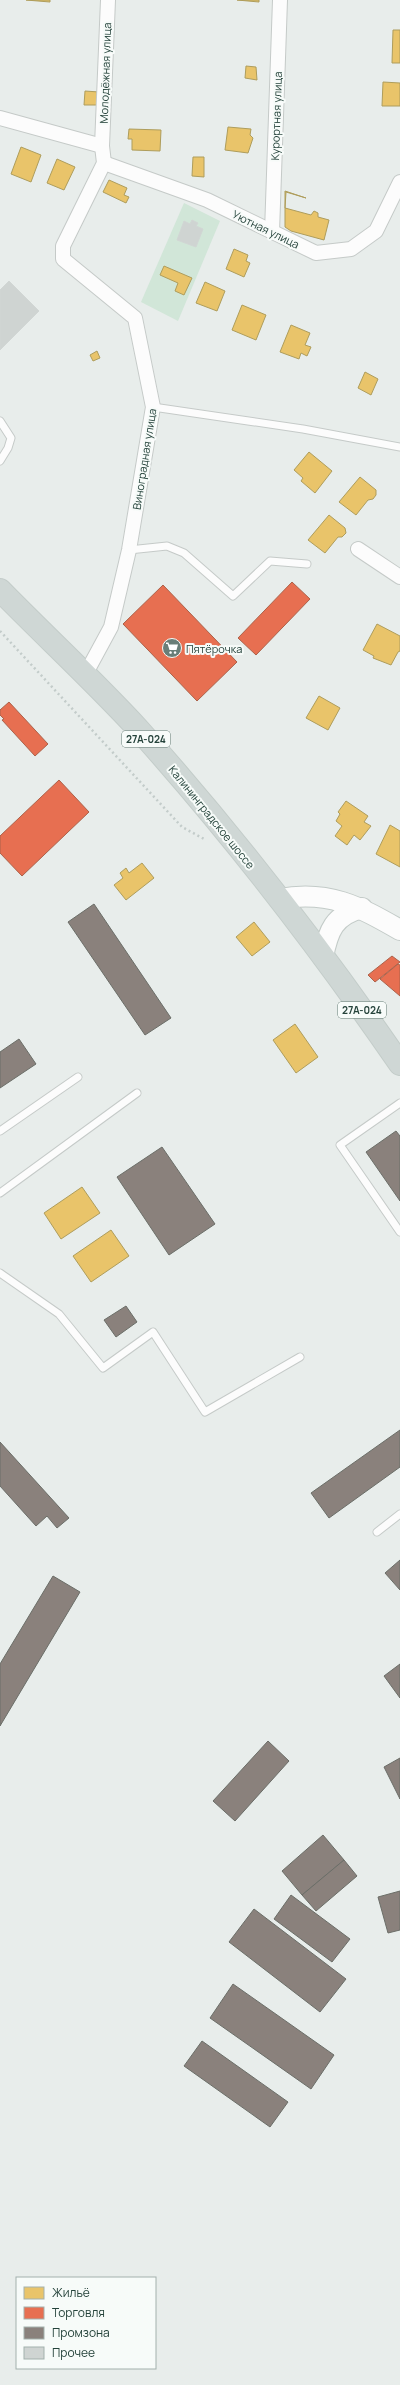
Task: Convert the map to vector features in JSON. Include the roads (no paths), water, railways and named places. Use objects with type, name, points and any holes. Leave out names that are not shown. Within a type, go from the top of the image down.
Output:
[{"type":"main road","name":"Калининградское шоссе","points":[[0,590],[137,729],[202,801],[323,957],[400,1064]]},
{"type":"main road","points":[[279,900],[295,896],[323,898],[346,902],[362,908],[400,930]]},
{"type":"main road","points":[[323,957],[327,938],[332,928],[349,911],[362,908]]},
{"type":"street","name":"Молодёжная улица","points":[[102,146],[108,0]]},
{"type":"street","name":"Курортная улица","points":[[272,232],[280,0]]},
{"type":"street","points":[[0,118],[102,146],[104,163]]},
{"type":"street","name":"Уютная улица","points":[[104,163],[207,200],[316,253],[351,249],[376,231],[400,182]]},
{"type":"street","name":"Виноградная улица","points":[[85,675],[111,627],[129,550],[153,407],[135,318],[63,260],[63,246],[104,163]]},
{"type":"street","points":[[358,549],[400,577]]},
{"type":"lane","points":[[153,407],[303,429],[400,447]]},
{"type":"lane","points":[[0,421],[11,438],[8,448],[0,461]]},
{"type":"lane","points":[[129,550],[167,546],[184,553],[233,596],[270,561],[307,564]]},
{"type":"lane","points":[[0,1131],[78,1077]]},
{"type":"lane","points":[[0,1193],[136,1093]]},
{"type":"lane","points":[[400,1103],[340,1145],[400,1232]]},
{"type":"lane","points":[[0,1273],[58,1314],[102,1368],[153,1332],[205,1412],[300,1358]]},
{"type":"lane","points":[[377,1532],[400,1514]]},
{"type":"place","name":"Пятёрочка","points":[[172,648]]}]
